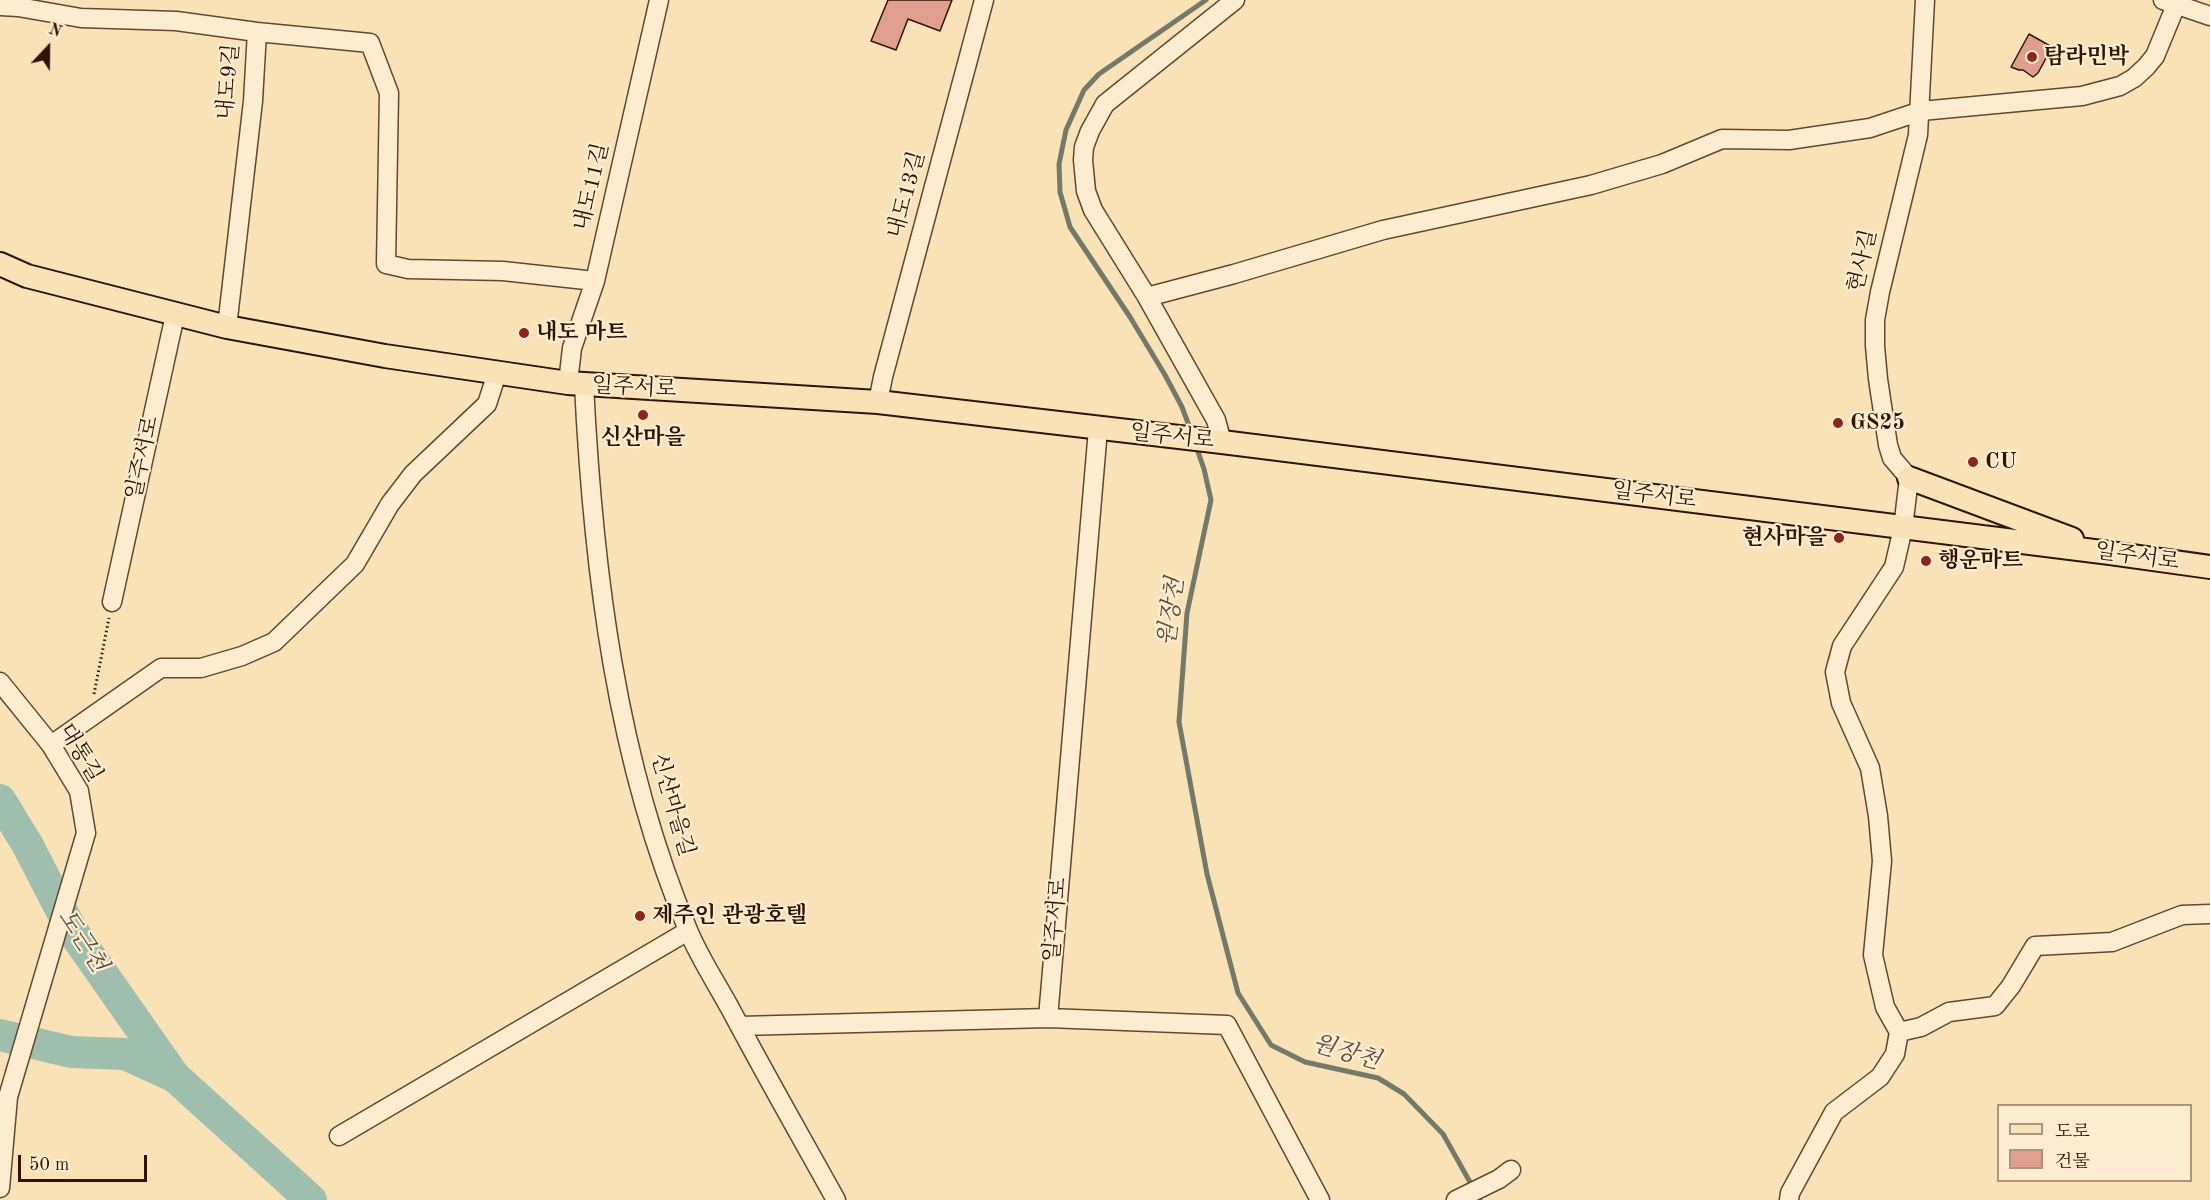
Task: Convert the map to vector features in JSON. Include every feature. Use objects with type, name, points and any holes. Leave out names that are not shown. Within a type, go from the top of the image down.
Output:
[{"type":"main road","name":"일주서로","points":[[0,264],[27,276],[227,327],[385,356],[576,384],[878,402],[1214,441],[2210,567]]},
{"type":"main road","points":[[1909,478],[2110,553]]},
{"type":"street","name":"내도11길","points":[[576,384],[572,348],[595,281],[659,0]]},
{"type":"street","name":"내도13길","points":[[878,402],[983,0]]},
{"type":"street","points":[[1214,441],[1216,420],[1147,297],[1093,210],[1083,174],[1084,147],[1096,116],[1105,104],[1234,0]]},
{"type":"street","name":"현사길","points":[[1909,478],[1892,458],[1888,445],[1878,379],[1875,320],[1918,135],[1925,0]]},
{"type":"street","points":[[1147,297],[1383,230],[1592,185],[1662,164],[1722,140],[1789,140],[1870,128],[1921,111],[2059,99],[2082,96],[2120,86],[2134,78],[2155,56],[2169,2],[2210,16]]},
{"type":"street","points":[[0,6],[81,18],[176,21],[257,33]]},
{"type":"street","name":"내도9길","points":[[227,327],[253,101],[257,33],[370,43],[389,93],[387,264],[408,269],[503,271],[595,281]]},
{"type":"street","name":"일주서로","points":[[112,602],[175,315]]},
{"type":"street","points":[[51,745],[161,668],[201,668],[242,656],[274,642],[355,564],[390,504],[413,474],[487,404],[497,373]]},
{"type":"street","name":"신산마을길","points":[[576,384],[588,462],[612,668],[657,846],[688,932],[836,1200]]},
{"type":"street","name":"일주서로","points":[[1048,1018],[1098,429]]},
{"type":"street","points":[[1789,1200],[1790,1192],[1834,1112],[1880,1077],[1895,1054],[1899,1032],[1885,1007],[1873,955],[1882,861],[1877,806],[1870,768],[1841,703],[1835,672],[1842,646],[1894,567],[1903,528],[1909,478]]},
{"type":"street","name":"대통길","points":[[0,682],[51,745],[79,790],[86,833],[8,1097],[0,1188]]},
{"type":"street","points":[[1899,1032],[1922,1027],[1949,1012],[1995,1006],[2011,986],[2035,946],[2112,942],[2182,915],[2210,914]]},
{"type":"street","points":[[339,1136],[688,932]]},
{"type":"street","points":[[740,1026],[1048,1018],[1227,1025],[1320,1200]]},
{"type":"street","points":[[1456,1200],[1505,1174]]},
{"type":"path","points":[[88,719],[112,602]]},
{"type":"building","points":[[888,0],[952,0],[940,31],[908,19],[896,50],[871,41]]},
{"type":"building","name":"탐라민박","points":[[2029,34],[2052,47],[2038,73],[2033,77],[2023,70],[2011,67]]},
{"type":"waterway","name":"원장천","points":[[1191,431],[1182,407],[1165,375],[1130,317],[1070,227],[1060,192],[1059,164],[1066,130],[1084,90],[1099,74],[1206,0]]},
{"type":"waterway","name":"원장천","points":[[1196,446],[1211,500],[1187,613],[1179,722],[1207,874],[1238,993],[1271,1045],[1305,1062],[1378,1078],[1404,1094],[1443,1134],[1480,1200]]},
{"type":"waterway","name":"도근천","points":[[0,800],[27,844],[71,929],[174,1076],[311,1200]]},
{"type":"waterway","name":"도근천","points":[[0,1035],[71,1052],[125,1054],[173,1076]]},
{"type":"place","name":"탐라민박","points":[[2032,57]]},
{"type":"place","name":"내도 마트","points":[[524,333]]},
{"type":"place","name":"신산마을","points":[[643,415]]},
{"type":"place","name":"GS25","points":[[1838,423]]},
{"type":"place","name":"CU","points":[[1973,462]]},
{"type":"place","name":"현사마을","points":[[1839,538]]},
{"type":"place","name":"행운마트","points":[[1926,561]]},
{"type":"place","name":"제주인 관광호텔","points":[[640,916]]}]
